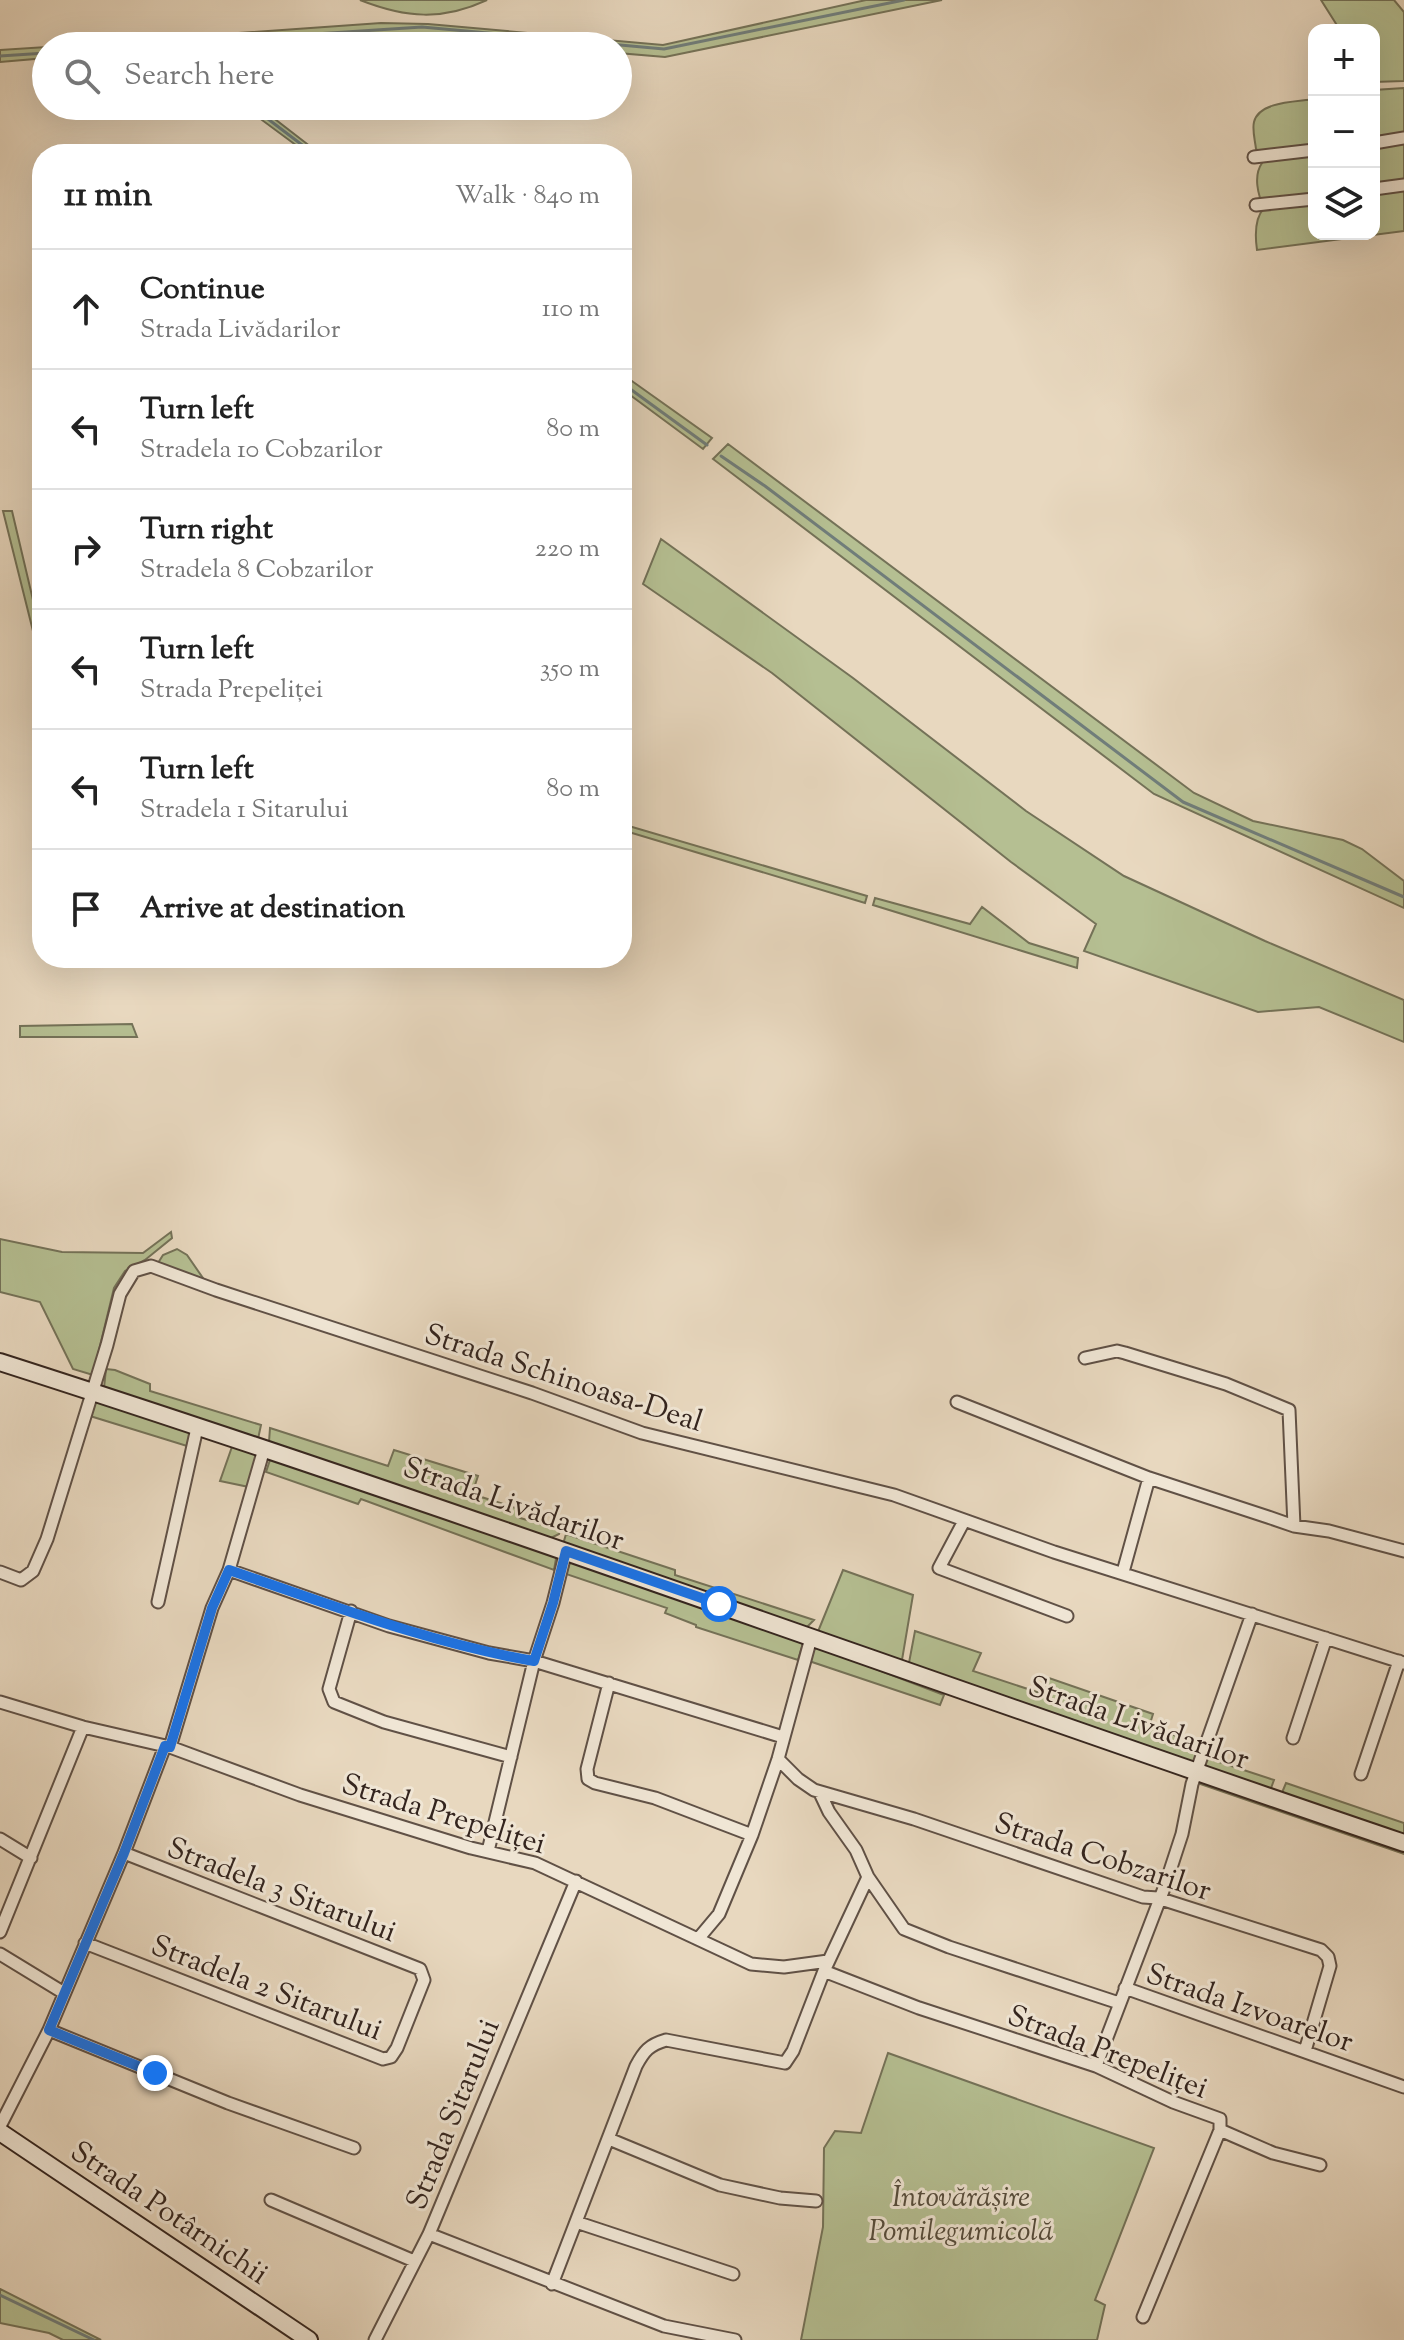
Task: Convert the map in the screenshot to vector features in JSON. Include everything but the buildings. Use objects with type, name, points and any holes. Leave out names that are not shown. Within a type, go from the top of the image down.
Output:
[{"type":"street","points":[[1380,142],[1404,138]]},
{"type":"street","points":[[1254,157],[1308,151]]},
{"type":"street","points":[[1380,188],[1404,185]]},
{"type":"street","points":[[1256,205],[1308,200]]},
{"type":"street","name":"Strada Schinoasa-Deal","points":[[92,1391],[124,1284],[134,1271],[151,1266],[230,1295],[517,1387],[642,1433],[894,1495],[964,1521],[1402,1662],[1361,1774]]},
{"type":"street","points":[[1085,1358],[1117,1351],[1125,1353],[1226,1384],[1289,1410],[1294,1526]]},
{"type":"street","name":"Strada Livădarilor","points":[[0,1362],[348,1475],[1404,1843]]},
{"type":"street","points":[[0,1572],[21,1580],[29,1577],[47,1539],[92,1391]]},
{"type":"street","points":[[957,1402],[1149,1478],[1294,1526],[1329,1531],[1404,1551]]},
{"type":"street","points":[[158,1602],[197,1428]]},
{"type":"street","points":[[0,2126],[49,2030],[167,1747],[212,1608],[229,1570],[264,1449]]},
{"type":"street","points":[[1123,1572],[1149,1478]]},
{"type":"street","points":[[964,1521],[939,1568],[1067,1616]]},
{"type":"street","points":[[488,1851],[534,1661],[566,1551]]},
{"type":"street","points":[[229,1570],[389,1626],[477,1650],[534,1661],[783,1737]]},
{"type":"street","points":[[351,1611],[329,1689],[334,1702],[384,1722],[511,1757]]},
{"type":"street","points":[[1096,2066],[1166,1883],[1197,1772],[1252,1614]]},
{"type":"street","points":[[698,1939],[719,1914],[752,1835],[778,1759],[811,1638]]},
{"type":"street","points":[[1293,1738],[1326,1638]]},
{"type":"street","points":[[609,1683],[587,1769],[588,1779],[655,1798],[752,1835]]},
{"type":"street","name":"Strada Prepeliței","points":[[0,1702],[83,1727],[167,1747],[300,1795],[471,1848],[535,1863],[751,1964],[826,1966],[919,2008],[1096,2066],[1173,2102],[1220,2119],[1220,2130],[1273,2153],[1320,2165]]},
{"type":"street","points":[[0,1932],[83,1727]]},
{"type":"street","name":"Strada Cobzarilor","points":[[778,1759],[798,1779],[820,1793],[914,1819],[1112,1887],[1143,1897],[1158,1898],[1326,1954],[1330,1966],[1305,2051]]},
{"type":"street","name":"Strada Izvoarelor","points":[[820,1793],[829,1812],[856,1850],[868,1877],[898,1922],[911,1933],[1119,2003]]},
{"type":"street","points":[[0,1839],[31,1858]]},
{"type":"street","name":"Stradela 3 Sitarului","points":[[124,1853],[423,1972]]},
{"type":"street","points":[[552,2284],[636,2066],[645,2050],[652,2044],[666,2040],[785,2063],[793,2051],[826,1966],[868,1877]]},
{"type":"street","name":"Strada Sitarului","points":[[375,2340],[429,2234],[576,1881]]},
{"type":"street","points":[[568,1903],[595,1890]]},
{"type":"street","name":"Stradela 2 Sitarului","points":[[85,1943],[383,2059],[391,2057],[397,2048],[424,1980],[423,1972]]},
{"type":"street","points":[[0,1954],[64,1993]]},
{"type":"street","name":"Strada Izvoarelor","points":[[1125,1988],[1404,2087]]},
{"type":"street","points":[[49,2030],[228,2103],[354,2148]]},
{"type":"street","points":[[1143,2317],[1220,2130]]},
{"type":"street","name":"Strada Potârnichii","points":[[0,2132],[309,2340]]},
{"type":"street","points":[[609,2139],[720,2185],[780,2198],[816,2201]]},
{"type":"street","points":[[271,2200],[414,2261]]},
{"type":"street","points":[[576,2222],[733,2274]]},
{"type":"street","points":[[429,2234],[664,2326],[735,2340]]},
{"type":"green space","points":[[360,0],[487,0],[455,11],[424,15],[393,11]]},
{"type":"green space","points":[[866,0],[942,0],[665,57],[632,54],[632,42],[663,45]]},
{"type":"green space","points":[[1321,0],[1394,0],[1404,12],[1404,81],[1380,82],[1380,24],[1336,24]]},
{"type":"green space","points":[[381,23],[518,32],[254,32]]},
{"type":"green space","points":[[32,48],[32,59],[0,62],[0,50]]},
{"type":"green space","points":[[1404,88],[1404,231],[1380,234],[1380,96],[1380,90]]},
{"type":"green space","points":[[1308,100],[1308,240],[1334,240],[1257,250],[1257,222],[1264,208],[1257,186],[1262,163],[1261,152],[1256,149],[1254,122],[1263,110]]},
{"type":"green space","points":[[262,120],[276,120],[307,144],[294,144]]},
{"type":"green space","points":[[632,381],[712,438],[703,449],[632,396]]},
{"type":"green space","points":[[728,444],[1194,793],[1253,821],[1343,840],[1362,849],[1404,881],[1404,908],[1154,794],[713,459]]},
{"type":"green space","points":[[3,511],[12,511],[32,596],[32,627]]},
{"type":"green space","points":[[661,539],[853,678],[1026,811],[1124,876],[1404,1000],[1404,1042],[1319,1007],[1258,1012],[1084,951],[1096,924],[1011,862],[772,673],[643,584]]},
{"type":"green space","points":[[632,827],[867,896],[865,903],[632,833]]},
{"type":"green space","points":[[875,898],[970,924],[982,907],[1029,943],[1078,958],[1077,968],[873,905]]},
{"type":"green space","points":[[132,1024],[137,1037],[20,1037],[20,1026]]},
{"type":"green space","points":[[171,1232],[172,1238],[145,1260],[125,1271],[114,1288],[93,1375],[73,1369],[40,1302],[0,1292],[0,1239],[62,1252],[143,1253]]},
{"type":"green space","points":[[177,1249],[187,1255],[205,1281],[158,1263],[163,1255]]},
{"type":"green space","points":[[106,1369],[150,1384],[150,1391],[261,1425],[258,1439],[104,1388]]},
{"type":"green space","points":[[94,1397],[191,1430],[187,1446],[90,1416]]},
{"type":"green space","points":[[270,1428],[388,1466],[394,1450],[478,1476],[472,1494],[519,1509],[517,1517],[560,1530],[559,1534],[549,1539],[269,1442]]},
{"type":"green space","points":[[233,1444],[259,1452],[249,1487],[220,1481]]},
{"type":"green space","points":[[271,1457],[557,1553],[554,1570],[361,1499],[358,1504],[266,1472]]},
{"type":"green space","points":[[566,1534],[675,1570],[675,1575],[814,1620],[806,1628],[566,1546]]},
{"type":"green space","points":[[571,1560],[804,1640],[798,1660],[696,1627],[665,1613],[667,1608],[566,1574]]},
{"type":"green space","points":[[843,1570],[913,1595],[901,1666],[817,1634]]},
{"type":"green space","points":[[915,1631],[981,1653],[973,1671],[1043,1694],[1049,1678],[1153,1714],[1149,1727],[1202,1744],[1193,1767],[908,1668]]},
{"type":"green space","points":[[818,1647],[944,1695],[940,1705],[809,1661],[811,1651]]},
{"type":"green space","points":[[1207,1758],[1274,1780],[1270,1791],[1203,1769]]},
{"type":"green space","points":[[1202,1778],[1404,1848],[1404,1854],[1200,1784]]},
{"type":"green space","points":[[1286,1783],[1404,1823],[1404,1838],[1281,1795]]},
{"type":"green space","name":"Întovărășire Pomilegumicolă","points":[[888,2053],[1154,2148],[1095,2300],[1105,2305],[1097,2340],[801,2340],[823,2227],[824,2148],[835,2131],[861,2133]]},
{"type":"green space","points":[[0,2289],[101,2340],[63,2340],[49,2333],[0,2323]]},
{"type":"waterway","points":[[632,46],[664,49],[904,0]]},
{"type":"waterway","points":[[346,32],[422,27],[477,32]]},
{"type":"waterway","points":[[0,56],[32,54]]},
{"type":"waterway","points":[[269,120],[301,144]]},
{"type":"waterway","points":[[632,390],[707,445]]},
{"type":"waterway","points":[[721,456],[1183,802],[1404,897]]},
{"type":"waterway","points":[[0,2295],[94,2340]]},
{"type":"route","points":[[155,2073],[49,2030],[124,1853],[165,1746],[170,1747],[212,1608],[229,1570],[389,1626],[489,1653],[534,1661],[566,1551],[719,1604]]}]
